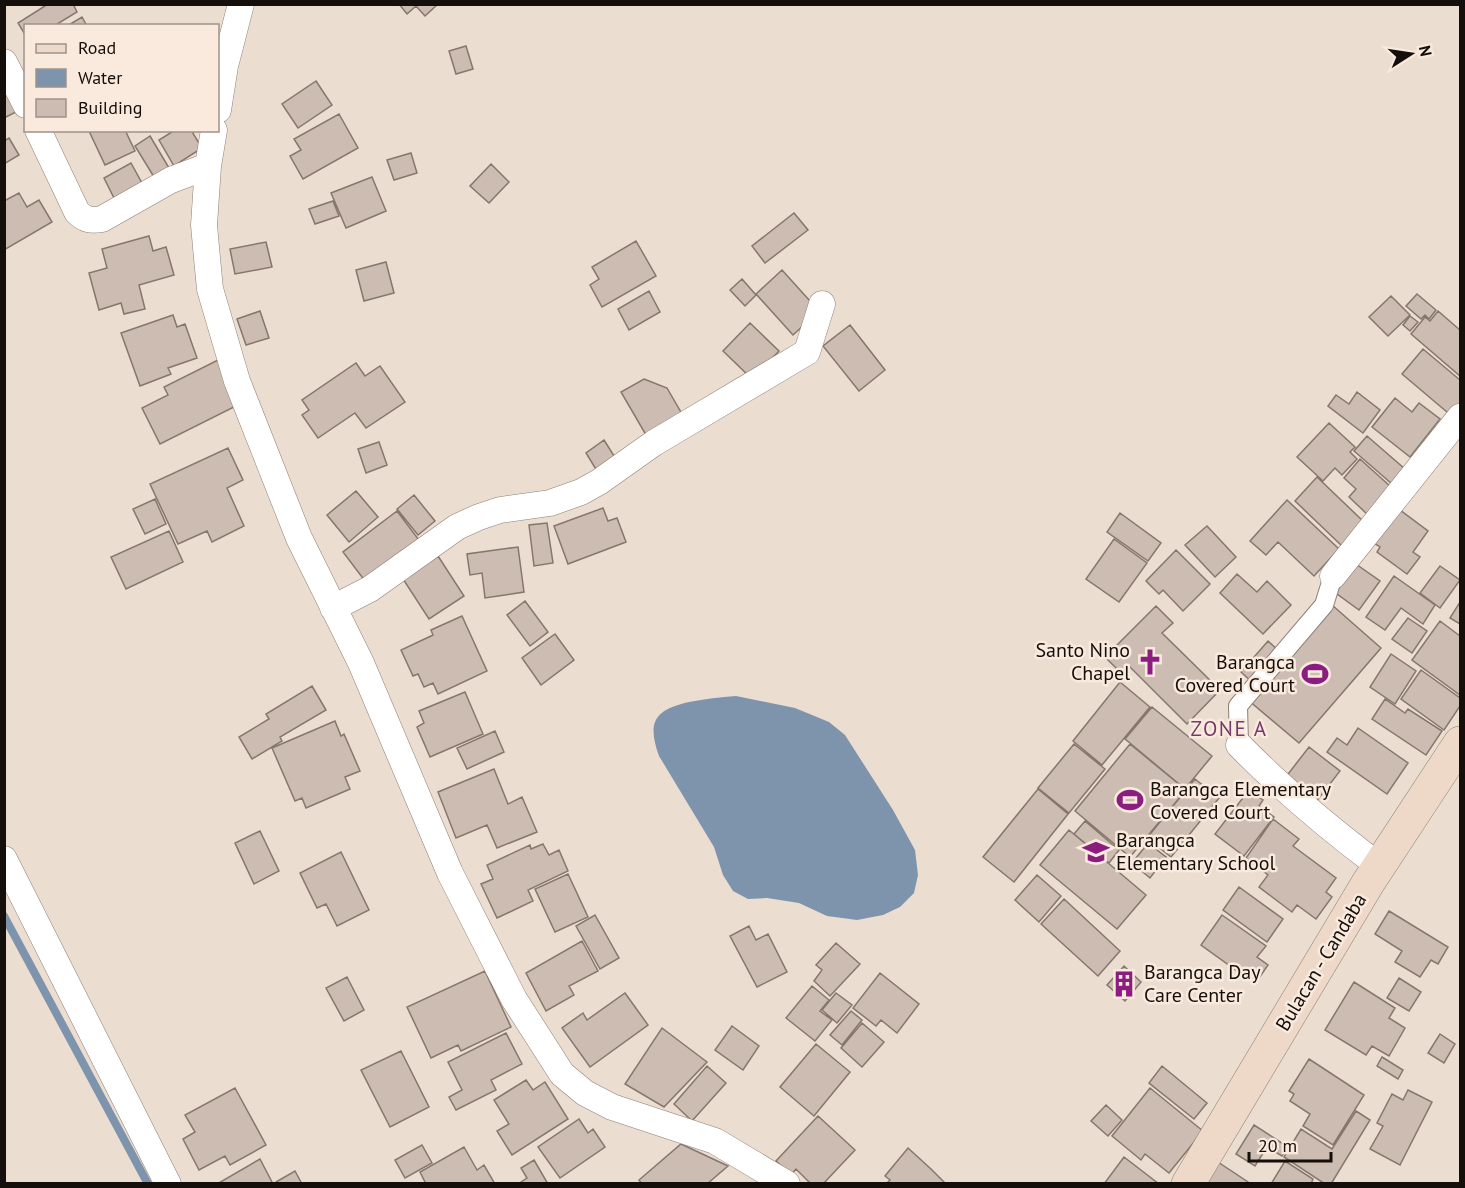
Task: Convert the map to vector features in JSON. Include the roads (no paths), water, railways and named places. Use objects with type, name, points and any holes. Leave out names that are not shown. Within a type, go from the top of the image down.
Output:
[{"type":"main road","name":"Bulacan - Candaba","points":[[1188,1184],[1379,866],[1461,743]]},
{"type":"street","points":[[219,104],[225,66],[241,4]]},
{"type":"street","points":[[4,62],[24,101]]},
{"type":"street","points":[[39,132],[77,212],[83,219],[102,219],[171,180],[208,166]]},
{"type":"street","points":[[214,132],[208,166],[204,225],[210,289],[237,381],[299,538],[361,663],[450,873],[514,999],[562,1074],[585,1093],[612,1107],[715,1141],[787,1184]]},
{"type":"street","points":[[333,608],[370,589],[457,527],[500,510],[550,503],[581,492],[599,482],[654,443],[807,352],[822,304]]},
{"type":"street","points":[[1379,866],[1344,840],[1269,777],[1239,745],[1238,705],[1324,605],[1333,576],[1461,417]]},
{"type":"street","points":[[4,859],[168,1184]]},
{"type":"water","points":[[736,696],[795,708],[829,722],[845,735],[893,810],[915,850],[918,875],[914,893],[900,907],[883,915],[857,920],[827,916],[799,903],[767,898],[748,899],[733,891],[723,875],[714,847],[659,756],[655,744],[654,726],[661,714],[677,705]]},
{"type":"waterway","points":[[4,916],[148,1184]]},
{"type":"place","name":"Santo Nino Chapel","points":[[1150,662]]},
{"type":"place","name":"Barangca Covered Court","points":[[1315,674]]},
{"type":"place","name":"Barangca Elementary Covered Court","points":[[1130,800]]},
{"type":"place","name":"Barangca Elementary School","points":[[1096,852]]},
{"type":"place","name":"Barangca Day Care Center","points":[[1124,984]]},
{"type":"district","name":"ZONE A","points":[[1229,729]]}]
